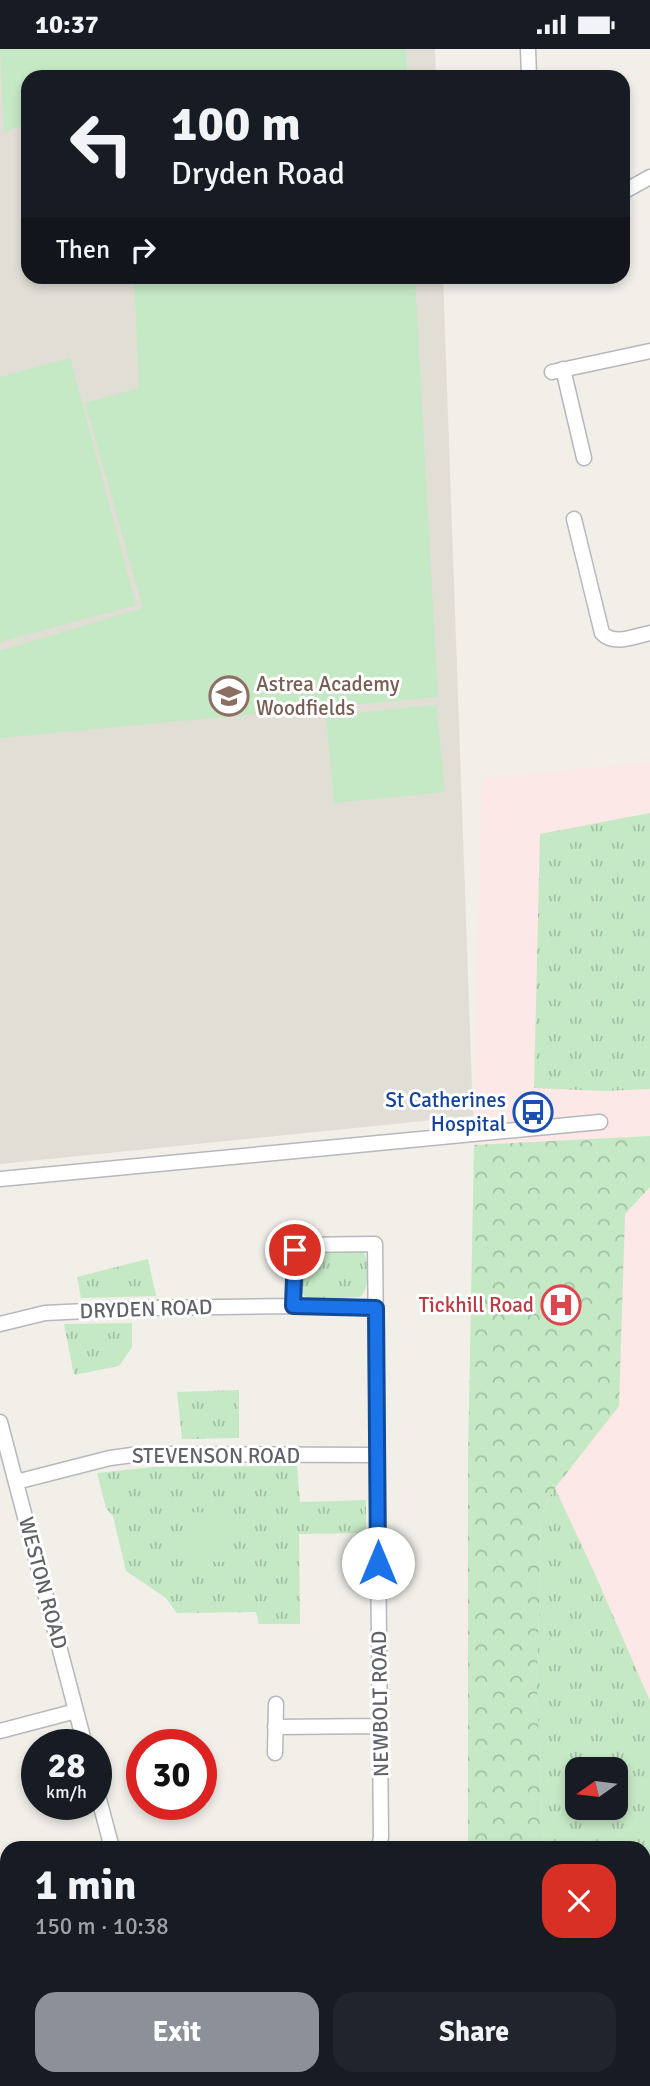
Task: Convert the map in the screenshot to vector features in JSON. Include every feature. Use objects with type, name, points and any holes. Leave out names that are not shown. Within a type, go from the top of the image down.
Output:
[{"type":"street","points":[[528,49],[529,70]]},
{"type":"street","points":[[630,188],[650,177]]},
{"type":"street","points":[[584,458],[557,371],[650,351]]},
{"type":"street","points":[[574,519],[602,633],[606,638],[615,640],[650,633]]},
{"type":"street","points":[[0,1178],[600,1122]]},
{"type":"street","points":[[293,1306],[295,1245],[371,1243],[375,1244],[376,1249],[376,1308]]},
{"type":"street","name":"DRYDEN ROAD","points":[[0,1324],[45,1313],[148,1308],[376,1308]]},
{"type":"street","name":"NEWBOLT ROAD","points":[[376,1308],[380,1841]]},
{"type":"street","name":"WESTON ROAD","points":[[0,1422],[81,1729]]},
{"type":"street","name":"STEVENSON ROAD","points":[[16,1482],[110,1458],[140,1454],[377,1455]]},
{"type":"street","points":[[275,1753],[276,1704]]},
{"type":"street","points":[[0,1731],[76,1710]]},
{"type":"street","points":[[275,1727],[380,1726]]},
{"type":"street","points":[[104,1820],[110,1841]]},
{"type":"shaded area","name":"Astrea Academy Woodfields","points":[[0,49],[435,49],[436,70],[21,70],[21,284],[443,284],[473,1116],[0,1164]]},
{"type":"shaded area","name":"Tickhill Road","points":[[650,762],[650,1841],[471,1841],[465,1621],[482,779]]},
{"type":"green space","points":[[0,49],[406,49],[407,70],[21,70],[21,126],[4,132]]},
{"type":"green space","points":[[134,284],[415,284],[438,697],[0,738],[0,651],[143,608],[85,403],[139,388]]},
{"type":"green space","points":[[70,358],[136,605],[0,642],[0,377]]},
{"type":"green space","points":[[436,705],[445,792],[334,803],[326,716]]},
{"type":"green space","points":[[650,813],[650,1089],[603,1091],[534,1088],[540,834]]},
{"type":"green space","points":[[650,1136],[650,1187],[625,1214],[619,1406],[551,1493],[541,1517],[537,1689],[543,1841],[468,1841],[468,1458],[474,1145]]},
{"type":"green space","points":[[363,1251],[368,1275],[366,1288],[360,1297],[310,1300],[305,1296],[299,1280],[301,1255],[304,1252]]},
{"type":"green space","points":[[148,1259],[156,1296],[81,1298],[77,1277]]},
{"type":"green space","points":[[132,1323],[132,1347],[119,1366],[74,1375],[64,1324]]},
{"type":"green space","points":[[239,1390],[239,1438],[182,1439],[177,1392]]},
{"type":"green space","points":[[297,1466],[300,1502],[366,1500],[366,1533],[299,1534],[300,1624],[259,1624],[256,1612],[177,1613],[166,1598],[126,1571],[113,1516],[106,1508],[97,1473],[153,1467]]},
{"type":"green space","points":[[554,1486],[650,1701],[650,1841],[543,1841],[537,1689],[541,1517]]},
{"type":"green space","points":[[183,1512],[233,1513],[233,1562],[183,1561]]},
{"type":"place","name":"Astrea Academy Woodfields","points":[[229,696]]},
{"type":"place","name":"St Catherines Hospital","points":[[533,1112]]},
{"type":"place","name":"Tickhill Road","points":[[561,1305]]},
{"type":"route","points":[[295,1250],[293,1306],[376,1308],[378,1563]]}]
